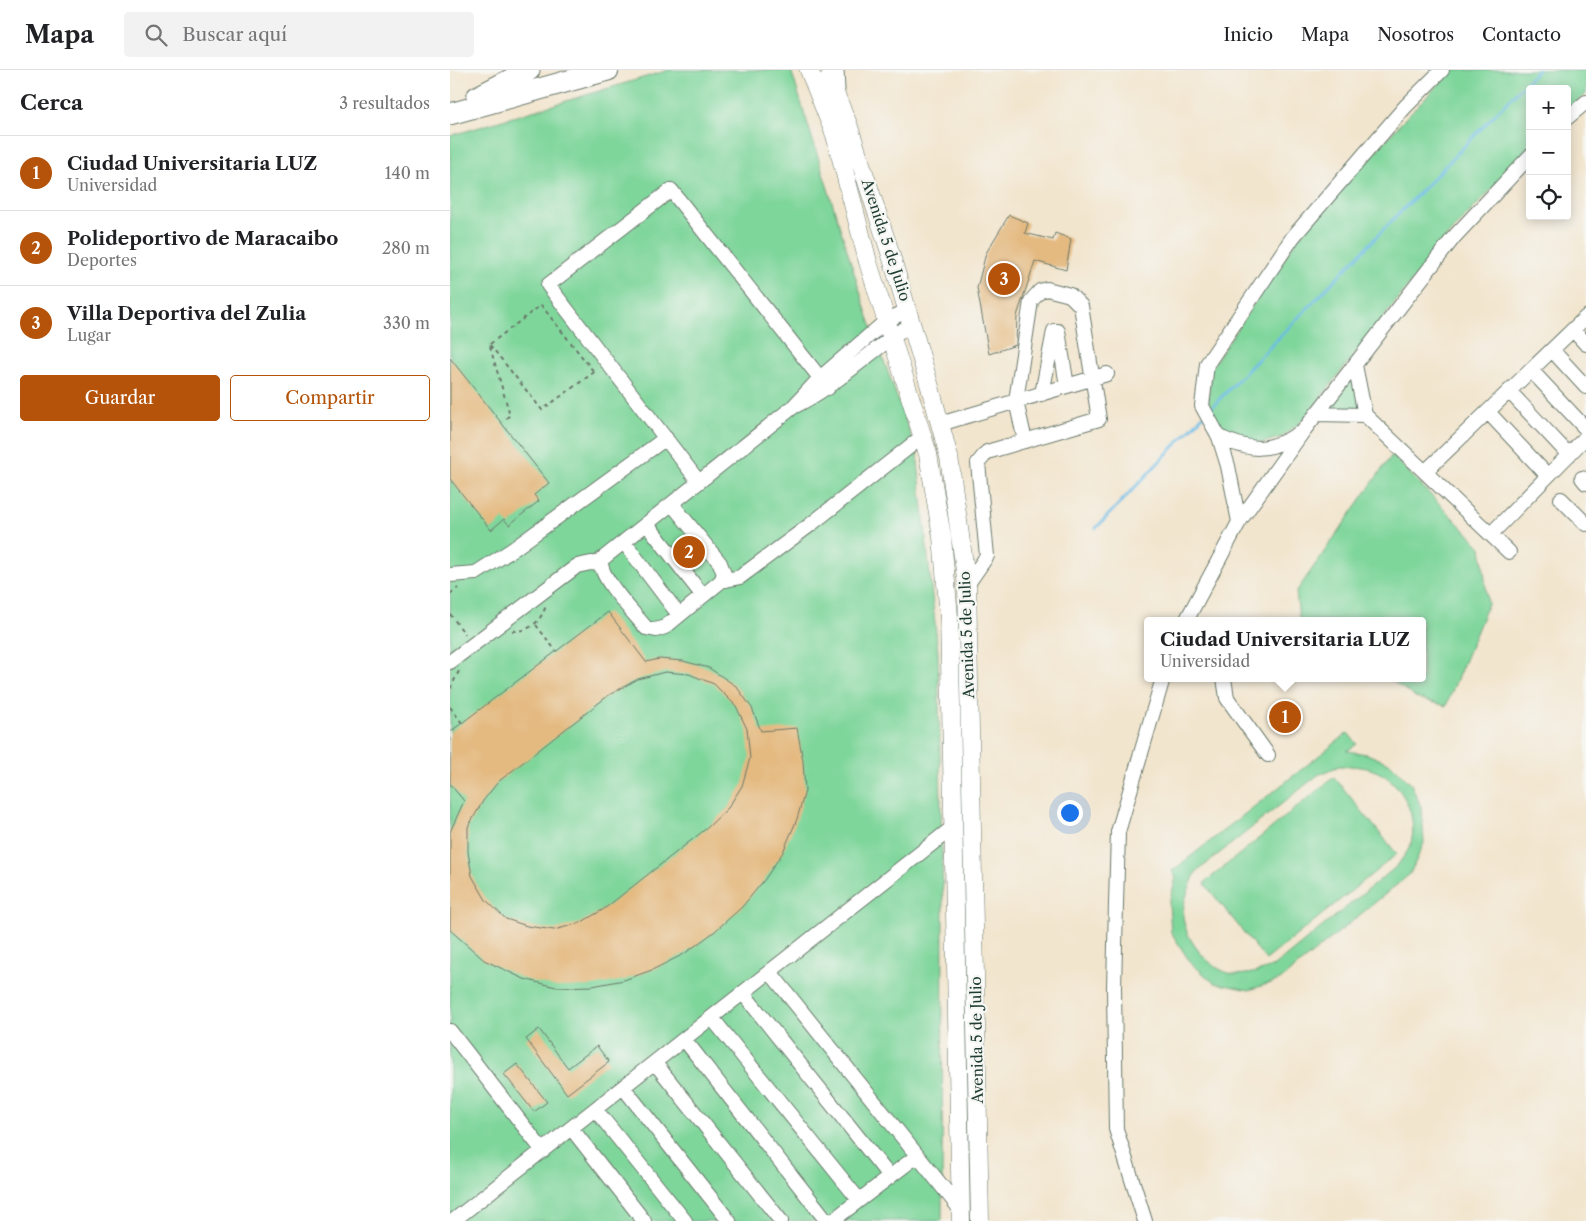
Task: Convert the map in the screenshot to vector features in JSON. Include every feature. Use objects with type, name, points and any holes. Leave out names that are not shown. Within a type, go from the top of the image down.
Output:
[{"type":"highway","points":[[450,112],[529,70]]},
{"type":"highway","points":[[450,112],[608,70]]},
{"type":"main road","name":"Avenida 5 de Julio","points":[[809,70],[835,135],[868,262],[923,436],[928,454],[942,537],[949,617],[961,1216]]},
{"type":"main road","name":"Avenida 5 de Julio","points":[[824,70],[833,80],[848,124],[910,317],[940,424],[949,457],[967,585],[980,1221]]},
{"type":"main road","points":[[952,828],[973,830]]},
{"type":"lane","points":[[1239,522],[1228,466],[1219,437],[1202,406],[1207,364],[1293,237],[1405,106],[1442,70]]},
{"type":"lane","points":[[1571,115],[1586,102]]},
{"type":"lane","points":[[1188,617],[1239,522],[1304,430],[1454,238],[1526,160]]},
{"type":"lane","points":[[699,482],[548,284],[672,190],[824,384]]},
{"type":"lane","points":[[967,585],[987,556],[978,463],[987,452],[1025,441],[1099,419],[1081,306],[1070,295],[1047,289],[1040,291],[1031,301],[1016,401],[1025,441]]},
{"type":"lane","points":[[600,564],[601,560],[824,384],[889,329],[910,317]]},
{"type":"lane","points":[[1425,472],[1586,317]]},
{"type":"lane","points":[[1573,330],[1586,344]]},
{"type":"lane","points":[[1042,394],[1054,331],[1058,331],[1068,386]]},
{"type":"lane","points":[[1552,350],[1586,387]]},
{"type":"lane","points":[[1355,364],[1364,415],[1509,552]]},
{"type":"lane","points":[[1531,370],[1586,429]]},
{"type":"lane","points":[[940,424],[1107,374]]},
{"type":"lane","points":[[1509,391],[1569,455]]},
{"type":"lane","points":[[1488,412],[1548,476]]},
{"type":"lane","points":[[1316,414],[1364,415]]},
{"type":"lane","points":[[1219,437],[1241,447],[1261,449],[1282,444],[1304,430]]},
{"type":"lane","points":[[721,581],[740,577],[810,525],[923,436]]},
{"type":"lane","points":[[450,575],[476,573],[666,438]]},
{"type":"lane","points":[[1490,534],[1586,438]]},
{"type":"lane","points":[[1561,499],[1586,524]]},
{"type":"lane","points":[[600,564],[608,581],[646,628],[656,630],[665,627],[721,581],[724,574],[720,563],[672,504]]},
{"type":"lane","points":[[648,524],[703,596]]},
{"type":"lane","points":[[624,542],[679,615]]},
{"type":"lane","points":[[450,662],[577,566],[591,563],[600,564]]},
{"type":"lane","points":[[1145,1221],[1116,1129],[1114,998],[1118,832],[1162,682]]},
{"type":"lane","points":[[1225,682],[1227,698],[1268,755]]},
{"type":"lane","points":[[453,1221],[952,828]]},
{"type":"lane","points":[[770,972],[917,1156],[961,1216]]},
{"type":"lane","points":[[743,993],[890,1177]]},
{"type":"lane","points":[[712,1018],[859,1200]]},
{"type":"lane","points":[[450,1031],[543,1151]]},
{"type":"lane","points":[[684,1040],[827,1221]]},
{"type":"lane","points":[[655,1063],[781,1221]]},
{"type":"lane","points":[[623,1087],[729,1221]]},
{"type":"lane","points":[[596,1109],[685,1221]]},
{"type":"lane","points":[[572,1129],[644,1221]]},
{"type":"lane","points":[[832,1221],[917,1156]]},
{"type":"path","points":[[490,345],[540,305],[594,372]]},
{"type":"path","points":[[490,345],[542,410],[609,363]]},
{"type":"path","points":[[490,345],[510,415],[503,421]]},
{"type":"path","points":[[450,614],[473,644]]},
{"type":"path","points":[[536,625],[556,651]]},
{"type":"path","points":[[450,707],[462,722]]},
{"type":"green space","points":[[669,70],[791,70],[866,311],[917,453],[938,652],[943,908],[942,1221],[450,1221],[450,136]]},
{"type":"green space","points":[[1453,70],[1586,70],[1586,94],[1571,107],[1571,85],[1526,85],[1526,153],[1448,235],[1303,420],[1282,437],[1262,443],[1239,440],[1219,424],[1208,404],[1211,368],[1298,238],[1411,112]]},
{"type":"green space","points":[[1353,376],[1361,409],[1329,408]]},
{"type":"green space","points":[[1392,455],[1481,547],[1488,604],[1446,706],[1417,698],[1394,682],[1426,682],[1426,617],[1299,617],[1296,592]]},
{"type":"green space","points":[[1348,733],[1357,744],[1347,751],[1367,754],[1391,764],[1411,784],[1422,809],[1424,843],[1410,874],[1280,980],[1249,990],[1214,983],[1190,962],[1171,932],[1169,903],[1176,878],[1172,871]],"holes":[[[1339,766],[1361,767],[1373,770],[1383,775],[1400,791],[1406,801],[1413,824],[1410,846],[1406,854],[1397,866],[1274,966],[1254,973],[1244,974],[1224,972],[1215,967],[1192,942],[1184,922],[1185,902],[1196,872],[1318,775]]]},
{"type":"green space","points":[[1334,777],[1397,854],[1266,960],[1204,883]]},
{"type":"building","points":[[1009,215],[1028,223],[1025,233],[1053,240],[1055,233],[1071,239],[1066,270],[1035,261],[1017,316],[1016,345],[989,354],[977,288],[986,253]]},
{"type":"building","points":[[450,358],[549,483],[534,495],[539,501],[509,525],[504,519],[491,530],[450,479]]},
{"type":"building","points":[[608,612],[646,662],[659,659],[683,661],[709,668],[736,686],[752,708],[761,731],[797,728],[803,761],[805,791],[797,819],[783,852],[765,879],[742,907],[714,932],[684,954],[652,970],[624,980],[592,986],[556,987],[524,979],[484,960],[450,930],[450,832],[464,801],[450,784],[450,732]],"holes":[[[665,672],[689,674],[714,684],[736,706],[747,729],[750,758],[742,786],[728,808],[707,828],[604,909],[580,923],[554,930],[527,926],[506,919],[486,900],[472,876],[468,852],[468,827],[483,801],[498,782],[609,695],[638,679]]]},
{"type":"building","points":[[539,1029],[568,1068],[597,1046],[609,1062],[567,1094],[526,1039]]},
{"type":"building","points":[[517,1064],[547,1102],[534,1112],[504,1074]]},
{"type":"waterway","points":[[1209,410],[1538,70]]},
{"type":"waterway","points":[[1096,528],[1203,416]]},
{"type":"place","name":"Villa Deportiva del Zulia","points":[[1004,279]]},
{"type":"place","name":"Polideportivo de Maracaibo","points":[[689,552]]},
{"type":"place","name":"Ciudad Universitaria LUZ","points":[[1285,717]]}]
